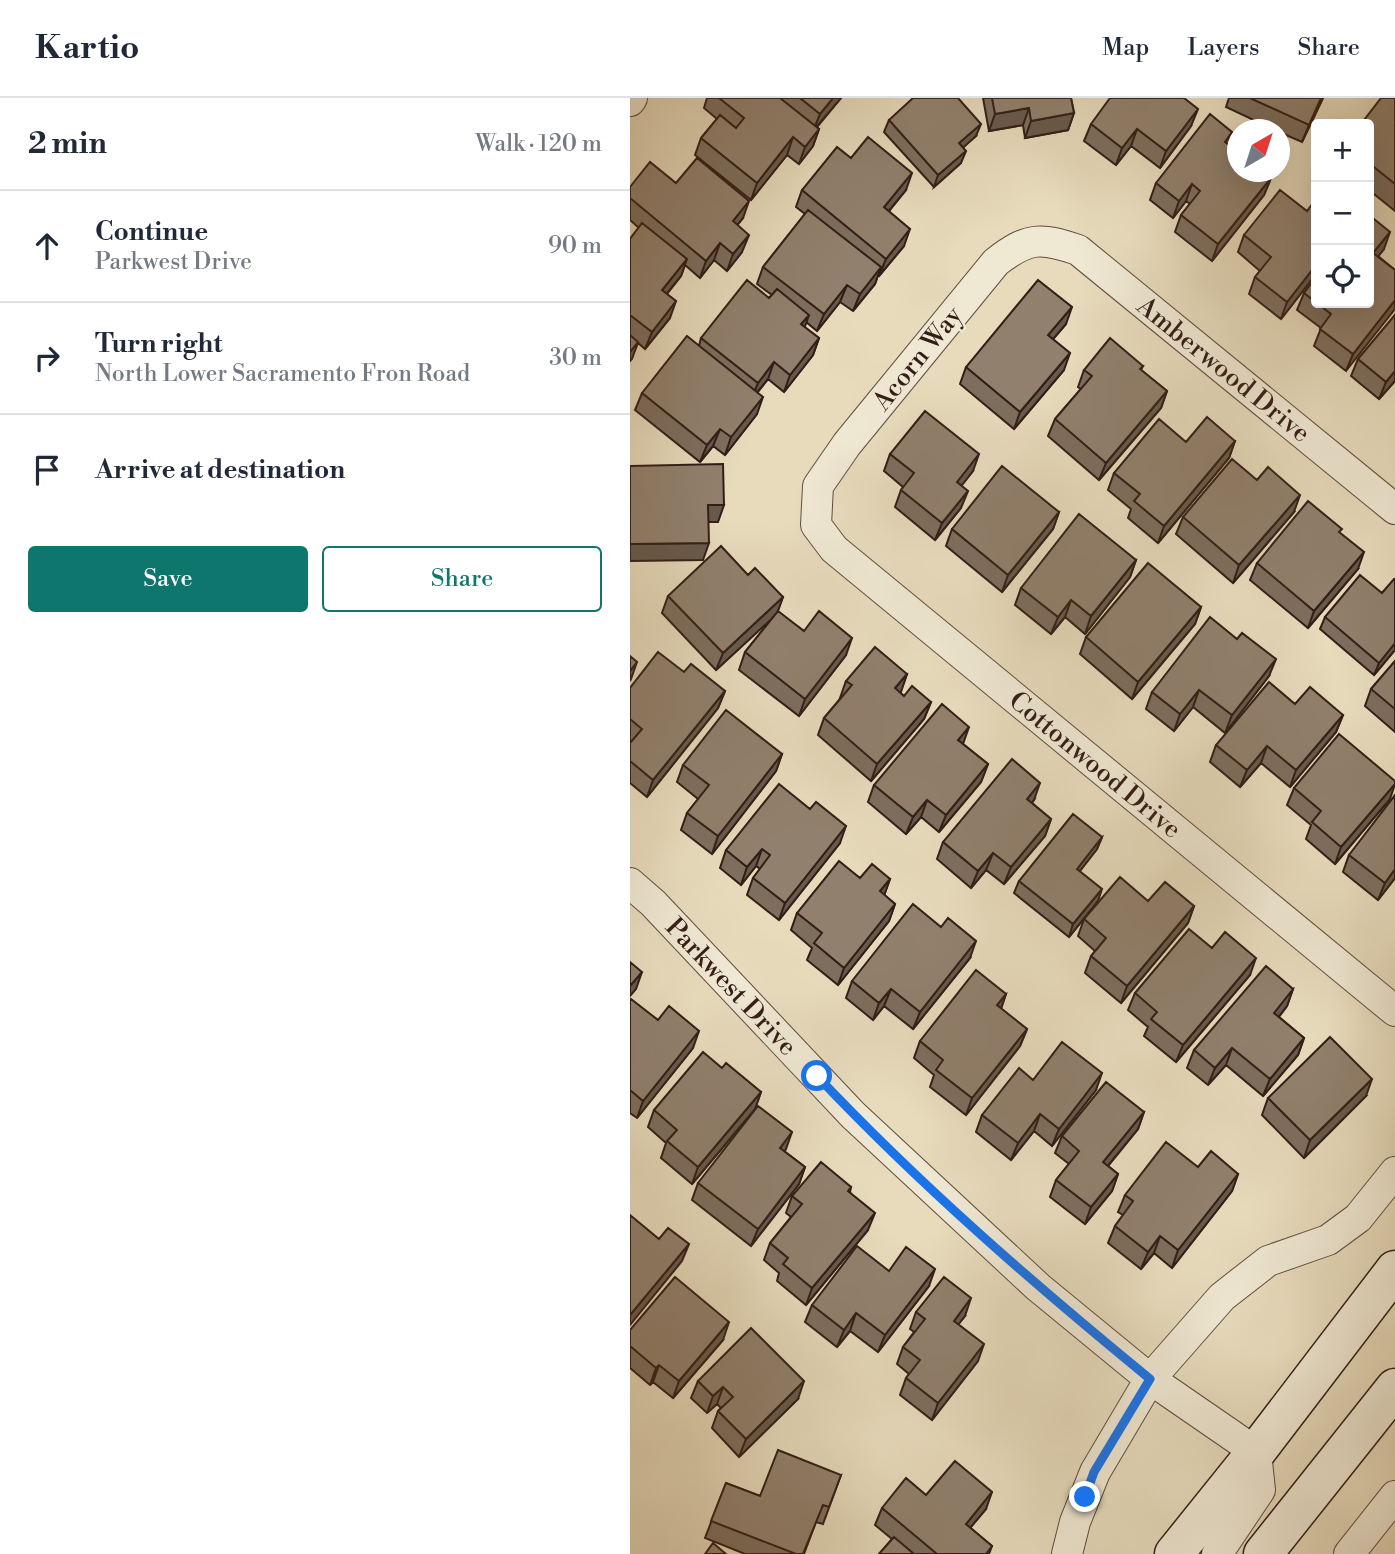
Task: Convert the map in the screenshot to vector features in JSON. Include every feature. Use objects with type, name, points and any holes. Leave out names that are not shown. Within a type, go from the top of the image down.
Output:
[{"type":"main road","points":[[1174,1554],[1395,1270]]},
{"type":"main road","points":[[1263,1554],[1395,1388]]},
{"type":"street","name":"Acorn Way","points":[[817,507],[818,486],[847,444],[996,262],[1016,246],[1048,240]]},
{"type":"street","name":"Amberwood Drive","points":[[1048,240],[1079,250],[1395,509]]},
{"type":"street","name":"Cottonwood Drive","points":[[817,507],[816,525],[834,549],[1395,1011]]},
{"type":"street","name":"Parkwest Drive","points":[[630,883],[853,1115],[1038,1287],[1150,1379],[1256,1452]]},
{"type":"street","points":[[1067,1554],[1075,1522],[1094,1472],[1150,1379],[1222,1297],[1268,1261],[1328,1240],[1358,1218],[1395,1172]]},
{"type":"street","points":[[1217,1554],[1260,1490],[1256,1452]]},
{"type":"street","points":[[1349,1554],[1395,1496]]},
{"type":"building","points":[[719,98],[780,98],[819,129],[805,147],[793,137],[757,183],[701,138],[720,115],[736,128],[744,118]]},
{"type":"building","points":[[800,98],[833,98],[820,114]]},
{"type":"building","points":[[913,98],[958,98],[981,124],[959,143],[966,151],[938,175],[889,120]]},
{"type":"building","points":[[992,98],[1071,98],[1074,113],[1031,121],[1029,108],[995,114]]},
{"type":"building","points":[[1110,98],[1184,98],[1198,109],[1166,151],[1137,129],[1122,148],[1091,124]]},
{"type":"building","points":[[1250,98],[1321,98],[1309,125]]},
{"type":"building","points":[[1381,98],[1395,98],[1395,184],[1374,167],[1374,119],[1365,119]]},
{"type":"building","points":[[1210,114],[1227,128],[1227,182],[1268,182],[1218,244],[1181,215],[1200,191],[1192,184],[1179,201],[1156,183]]},
{"type":"building","points":[[868,137],[912,173],[884,207],[910,229],[886,259],[802,190],[837,147],[851,158]]},
{"type":"building","points":[[697,158],[749,201],[733,221],[749,235],[733,254],[720,243],[706,261],[630,198],[630,187],[650,162],[676,183]]},
{"type":"building","points":[[1280,190],[1307,211],[1311,206],[1311,271],[1287,302],[1255,277],[1271,257],[1244,235]]},
{"type":"building","points":[[808,210],[881,267],[860,294],[847,285],[824,314],[763,267]]},
{"type":"building","points":[[1374,219],[1390,232],[1374,252]]},
{"type":"building","points":[[642,223],[687,259],[662,290],[676,301],[652,332],[630,315],[630,239]]},
{"type":"building","points":[[1374,254],[1395,270],[1395,300],[1353,354],[1320,329],[1331,314],[1323,308],[1374,308]]},
{"type":"building","points":[[747,280],[769,298],[777,289],[809,315],[801,324],[819,338],[790,375],[774,362],[758,383],[701,338]]},
{"type":"building","points":[[1038,280],[1072,307],[1048,335],[1070,353],[1020,412],[966,367]]},
{"type":"building","points":[[1311,284],[1311,298],[1304,293]]},
{"type":"building","points":[[1395,315],[1395,371],[1386,382],[1358,359]]},
{"type":"building","points":[[630,335],[638,342],[630,352]]},
{"type":"building","points":[[687,336],[763,397],[731,437],[720,429],[707,445],[642,393]]},
{"type":"building","points":[[1110,338],[1143,366],[1140,369],[1167,391],[1106,463],[1055,419],[1092,376],[1084,370]]},
{"type":"building","points":[[925,411],[979,454],[957,482],[968,491],[942,523],[901,490],[914,473],[890,454]]},
{"type":"building","points":[[1207,417],[1235,441],[1164,526],[1134,501],[1140,494],[1114,473],[1159,419],[1186,442]]},
{"type":"building","points":[[1232,459],[1257,480],[1268,467],[1300,495],[1239,565],[1183,517]]},
{"type":"building","points":[[723,464],[724,505],[708,505],[709,543],[630,544],[630,466]]},
{"type":"building","points":[[1002,466],[1059,512],[1008,575],[952,529]]},
{"type":"building","points":[[1308,501],[1342,529],[1339,532],[1364,552],[1314,611],[1257,563]]},
{"type":"building","points":[[1079,514],[1136,560],[1091,616],[1071,600],[1058,617],[1021,588]]},
{"type":"building","points":[[721,546],[748,575],[755,568],[783,597],[723,653],[668,596]]},
{"type":"building","points":[[1148,563],[1201,607],[1138,682],[1086,637]]},
{"type":"building","points":[[1360,575],[1382,593],[1395,579],[1395,643],[1379,663],[1325,617]]},
{"type":"building","points":[[778,611],[804,631],[819,611],[852,638],[805,699],[745,652]]},
{"type":"building","points":[[1210,617],[1237,639],[1242,633],[1276,659],[1232,715],[1199,690],[1180,714],[1152,692]]},
{"type":"building","points":[[875,647],[907,674],[895,688],[904,696],[912,686],[931,702],[877,764],[824,718],[852,685],[846,681]]},
{"type":"building","points":[[658,652],[684,672],[691,664],[725,691],[653,780],[630,761],[630,743],[642,729],[630,719],[630,688]]},
{"type":"building","points":[[630,656],[637,662],[630,671]]},
{"type":"building","points":[[1395,661],[1395,709],[1371,689]]},
{"type":"building","points":[[1269,682],[1295,704],[1310,687],[1343,715],[1296,770],[1267,746],[1247,770],[1216,745]]},
{"type":"building","points":[[942,704],[969,727],[958,740],[988,764],[946,815],[927,800],[913,817],[874,785]]},
{"type":"building","points":[[726,710],[782,754],[718,836],[687,813],[709,785],[683,765]]},
{"type":"building","points":[[1339,734],[1395,781],[1341,847],[1312,822],[1321,811],[1294,788]]},
{"type":"building","points":[[1012,759],[1040,783],[1027,799],[1051,819],[1011,867],[993,853],[978,871],[943,842]]},
{"type":"building","points":[[779,784],[810,809],[816,802],[846,826],[785,903],[753,878],[770,855],[762,849],[747,867],[726,850]]},
{"type":"building","points":[[1395,795],[1395,869],[1385,883],[1349,855]]},
{"type":"building","points":[[1073,814],[1102,837],[1077,869],[1102,889],[1073,924],[1019,881]]},
{"type":"building","points":[[839,861],[860,878],[872,864],[890,879],[880,891],[895,904],[844,968],[814,943],[822,933],[797,913]]},
{"type":"building","points":[[1120,877],[1148,901],[1165,882],[1194,906],[1127,986],[1091,956],[1106,938],[1084,919]]},
{"type":"building","points":[[913,904],[941,927],[948,918],[976,941],[920,1012],[891,989],[879,1003],[852,981]]},
{"type":"building","points":[[1189,929],[1212,948],[1225,932],[1256,958],[1183,1045],[1151,1019],[1157,1012],[1135,993]]},
{"type":"building","points":[[630,962],[642,972],[630,986]]},
{"type":"building","points":[[1266,966],[1293,989],[1274,1013],[1304,1038],[1270,1079],[1232,1048],[1215,1068],[1194,1050]]},
{"type":"building","points":[[976,970],[1006,994],[997,1005],[1027,1029],[972,1098],[936,1070],[943,1060],[920,1041]]},
{"type":"building","points":[[631,999],[658,1020],[669,1006],[699,1031],[643,1101],[630,1090]]},
{"type":"building","points":[[1330,1037],[1372,1079],[1310,1140],[1268,1098]]},
{"type":"building","points":[[1062,1042],[1102,1073],[1059,1129],[1040,1114],[1018,1143],[982,1115],[1019,1068],[1033,1080]]},
{"type":"building","points":[[703,1052],[722,1068],[726,1063],[761,1092],[698,1167],[667,1141],[677,1130],[654,1110]]},
{"type":"building","points":[[1106,1082],[1144,1112],[1103,1162],[1118,1174],[1091,1207],[1056,1180],[1079,1151],[1062,1136]]},
{"type":"building","points":[[758,1106],[792,1132],[780,1148],[805,1167],[758,1229],[698,1183]]},
{"type":"building","points":[[1166,1142],[1198,1167],[1211,1151],[1238,1174],[1178,1250],[1160,1236],[1148,1252],[1115,1226],[1133,1201],[1125,1195]]},
{"type":"building","points":[[821,1162],[851,1187],[848,1191],[875,1213],[812,1288],[783,1264],[788,1258],[770,1243],[802,1204],[792,1196]]},
{"type":"building","points":[[630,1215],[659,1239],[668,1228],[689,1244],[630,1315]]},
{"type":"building","points":[[857,1246],[889,1271],[906,1247],[935,1269],[885,1335],[856,1313],[844,1330],[812,1305]]},
{"type":"building","points":[[675,1277],[729,1322],[679,1381],[659,1365],[656,1368],[630,1346],[630,1330]]},
{"type":"building","points":[[944,1277],[971,1298],[954,1321],[984,1344],[938,1403],[906,1378],[920,1360],[903,1347],[925,1319],[916,1312]]},
{"type":"building","points":[[751,1328],[804,1381],[746,1439],[718,1411],[733,1397],[723,1387],[713,1396],[698,1381]]},
{"type":"building","points":[[778,1450],[841,1475],[829,1507],[823,1505],[803,1554],[796,1554],[711,1521],[726,1483],[760,1496]]},
{"type":"building","points":[[955,1461],[992,1492],[966,1524],[992,1546],[986,1554],[937,1554],[882,1508],[906,1478],[926,1495]]},
{"type":"building","points":[[894,1537],[914,1554],[879,1554]]},
{"type":"building","points":[[713,1543],[726,1554],[705,1554]]},
{"type":"route","points":[[817,1076],[853,1115],[1038,1287],[1150,1379],[1094,1472],[1085,1497]]}]
